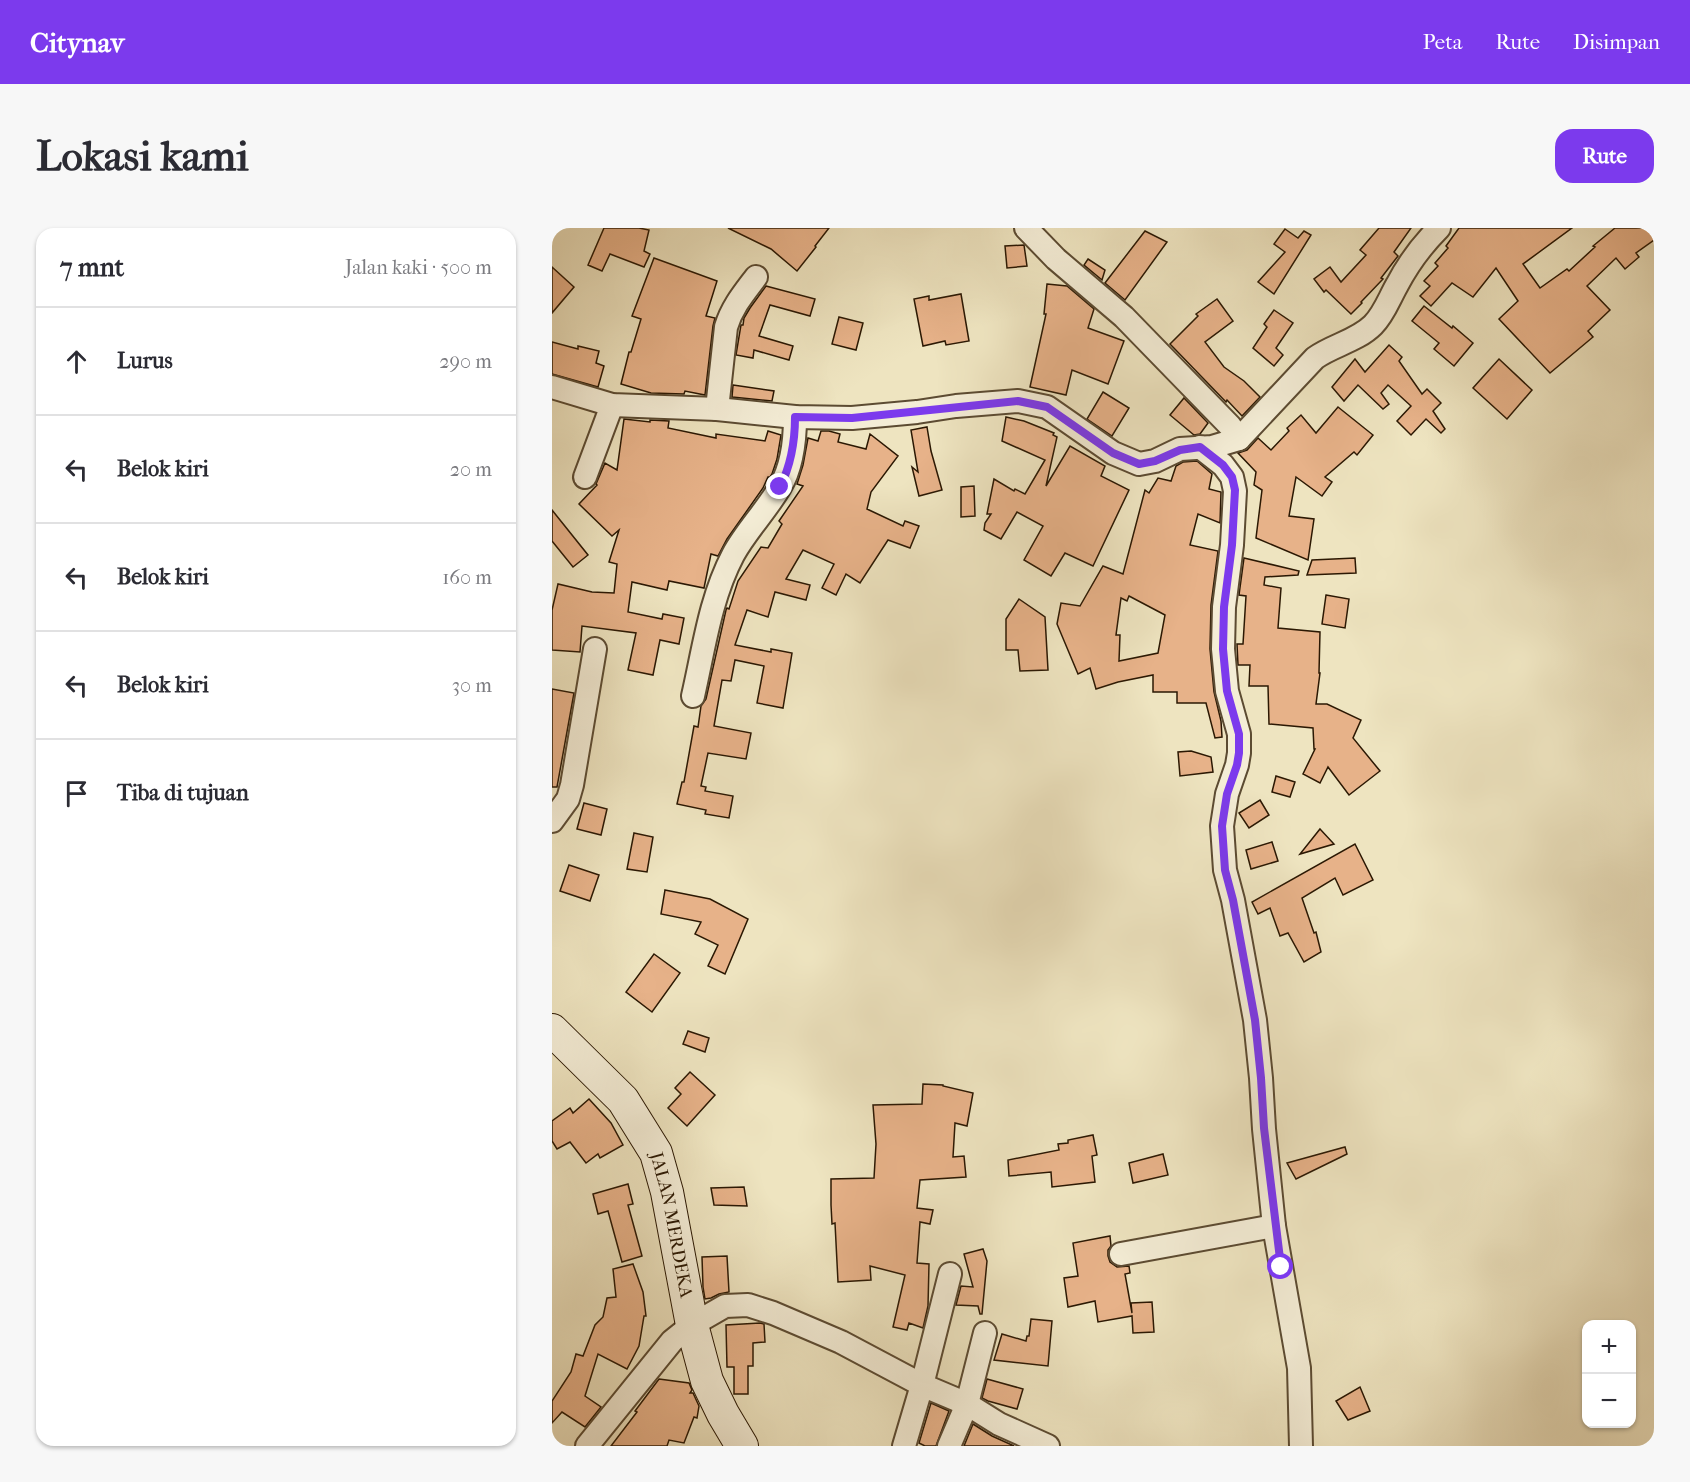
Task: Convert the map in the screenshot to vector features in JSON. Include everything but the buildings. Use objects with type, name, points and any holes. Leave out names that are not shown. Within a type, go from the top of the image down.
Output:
[{"type":"street","points":[[1026,228],[1056,259],[1124,316],[1230,426],[1239,439]]},
{"type":"street","points":[[552,387],[612,405],[717,410],[795,417],[852,418],[1018,401],[1047,407],[1113,453],[1139,464],[1155,461],[1180,450],[1212,447],[1239,439],[1315,358],[1372,326],[1387,306],[1416,255],[1438,228]]},
{"type":"street","points":[[717,410],[729,319],[734,306],[756,277]]},
{"type":"street","points":[[585,477],[612,405]]},
{"type":"street","points":[[693,696],[714,599],[734,554],[783,480],[791,457],[795,417]]},
{"type":"street","points":[[1200,447],[1223,465],[1232,477],[1235,490],[1232,545],[1224,607],[1223,649],[1227,691],[1239,734],[1239,753],[1227,794],[1222,826],[1225,870],[1233,900],[1255,1020],[1274,1226],[1299,1368],[1301,1446]]},
{"type":"street","points":[[552,820],[567,799],[572,785],[595,649]]},
{"type":"street","name":"JALAN MERDEKA","points":[[552,1030],[623,1101],[656,1153],[668,1192],[692,1325],[707,1381],[742,1446]]},
{"type":"street","points":[[1121,1254],[1274,1226]]},
{"type":"street","points":[[904,1446],[950,1274]]},
{"type":"street","points":[[587,1446],[672,1341],[692,1325],[725,1306],[748,1305],[773,1313],[841,1342],[922,1385],[967,1404],[999,1424],[1048,1446]]},
{"type":"street","points":[[949,1446],[967,1404],[985,1333]]},
{"type":"route","points":[[780,487],[791,457],[795,417],[852,418],[1018,401],[1047,407],[1113,453],[1127,460],[1146,464],[1180,450],[1200,447],[1223,465],[1232,477],[1235,509],[1224,607],[1223,649],[1227,691],[1239,734],[1239,753],[1227,794],[1222,826],[1225,870],[1245,960],[1255,1020],[1274,1226],[1281,1267]]}]
